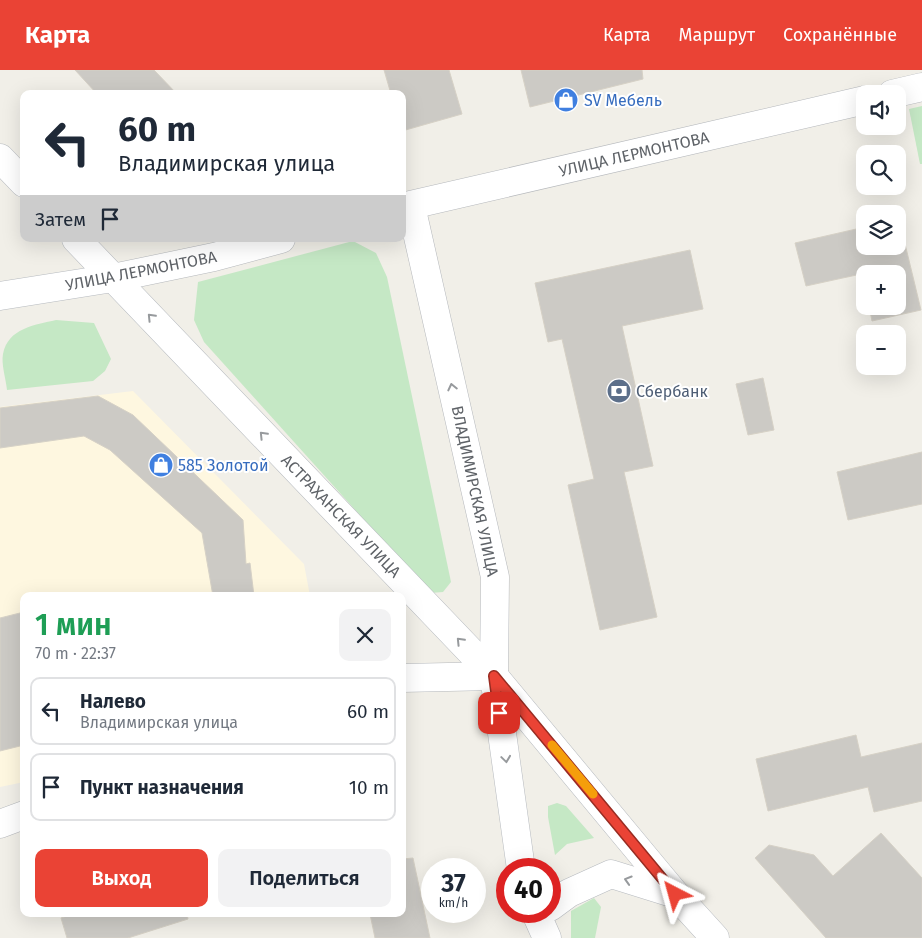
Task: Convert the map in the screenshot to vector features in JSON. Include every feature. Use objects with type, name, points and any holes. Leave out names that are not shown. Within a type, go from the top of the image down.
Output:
[{"type":"street","points":[[906,90],[922,86]]},
{"type":"street","name":"УЛИЦА ЛЕРМОНТОВА","points":[[407,207],[856,102]]},
{"type":"street","points":[[0,158],[20,179]]},
{"type":"street","name":"ВЛАДИМИРСКАЯ УЛИЦА","points":[[407,207],[495,577],[494,676],[519,858]]},
{"type":"street","name":"АСТРАХАНСКАЯ УЛИЦА","points":[[79,242],[494,676],[675,894],[715,938]]},
{"type":"street","name":"УЛИЦА ЛЕРМОНТОВА","points":[[0,296],[113,278],[214,257],[271,242]]},
{"type":"street","points":[[406,678],[494,676]]},
{"type":"street","points":[[0,824],[20,816]]},
{"type":"street","points":[[561,899],[610,874],[675,894]]},
{"type":"street","points":[[541,923],[548,938]]},
{"type":"street","points":[[545,923],[548,938]]},
{"type":"shaded area","points":[[133,391],[304,564],[309,592],[20,592],[20,783],[0,787],[0,407]]},
{"type":"green space","points":[[922,106],[922,164],[920,164],[909,109]]},
{"type":"green space","points":[[349,242],[355,242],[376,253],[387,277],[451,582],[443,592],[430,593],[204,342],[194,320],[198,282]]},
{"type":"green space","points":[[56,320],[94,323],[111,359],[105,371],[93,381],[7,390],[3,354],[10,338],[23,329]]},
{"type":"green space","points":[[557,803],[566,806],[594,838],[567,844],[555,855],[548,817],[548,806]]},
{"type":"green space","points":[[594,898],[601,907],[595,938],[571,938],[571,911]]},
{"type":"building","points":[[75,70],[154,70],[173,90],[93,90]]},
{"type":"building","points":[[384,70],[449,70],[462,114],[406,130],[406,90],[390,90]]},
{"type":"building","points":[[521,70],[642,70],[643,79],[530,107]]},
{"type":"building","points":[[856,229],[856,255],[906,255],[906,248],[921,310],[906,313],[906,265],[856,265],[856,275],[806,286],[795,243]]},
{"type":"building","points":[[690,250],[703,309],[622,326],[653,466],[624,472],[657,617],[600,630],[568,485],[594,479],[562,339],[548,342],[535,283]]},
{"type":"building","points":[[871,315],[899,315],[872,321]]},
{"type":"building","points":[[763,378],[774,430],[748,435],[736,384]]},
{"type":"building","points":[[98,396],[133,415],[243,520],[246,564],[250,563],[254,592],[212,592],[202,533],[110,450],[84,436],[0,448],[0,408]]},
{"type":"building","points":[[922,452],[922,504],[848,520],[837,472]]},
{"type":"building","points":[[20,613],[20,746],[0,751],[0,618]]},
{"type":"building","points":[[856,735],[861,757],[922,743],[922,801],[874,812],[868,787],[768,811],[756,759]]},
{"type":"building","points":[[881,833],[922,878],[922,938],[826,938],[755,858],[769,845],[814,855],[833,876]]},
{"type":"building","points":[[413,858],[421,896],[421,923],[427,923],[430,938],[375,938],[371,917],[406,917],[406,859]]},
{"type":"building","points":[[188,917],[188,919],[128,938],[67,938],[61,918]]},
{"type":"slow traffic","points":[[552,745],[593,794]]},
{"type":"place","name":"SV Мебель","points":[[566,100]]},
{"type":"place","name":"Сбербанк","points":[[619,391]]},
{"type":"place","name":"585 Золотой","points":[[161,465]]},
{"type":"route","points":[[499,713],[494,676],[675,894]]}]
